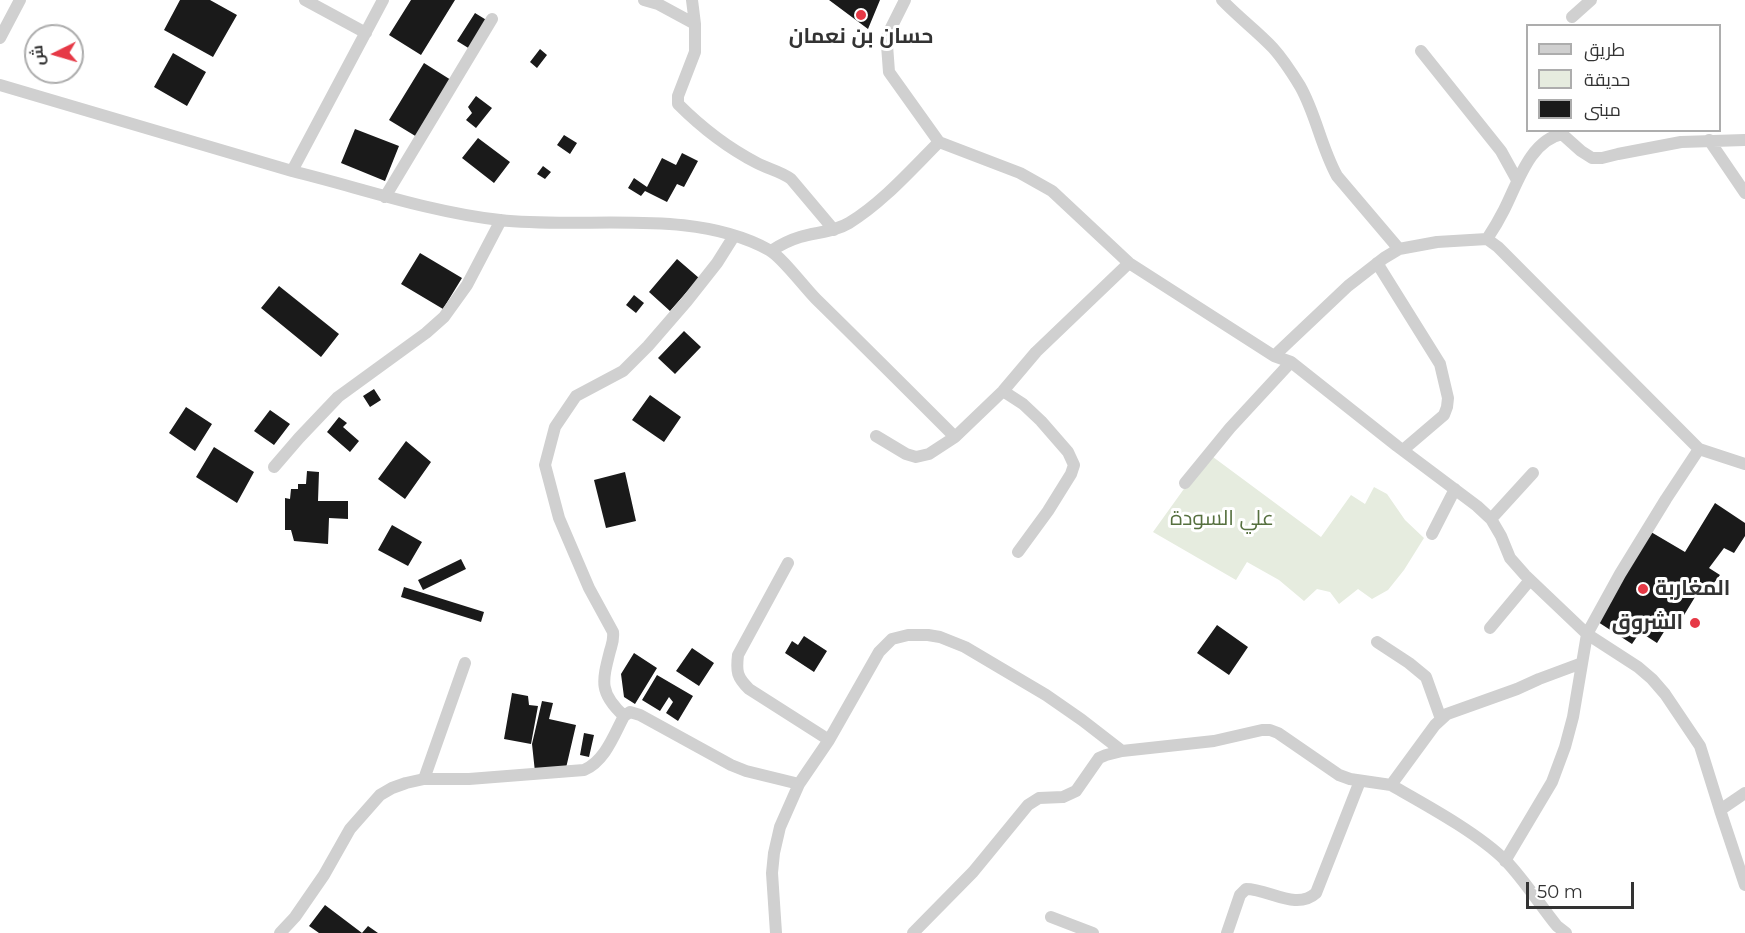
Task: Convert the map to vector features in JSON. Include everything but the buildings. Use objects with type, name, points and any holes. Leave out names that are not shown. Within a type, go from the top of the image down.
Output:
[{"type":"street","points":[[9,0],[12,14]]},
{"type":"street","points":[[0,38],[20,0]]},
{"type":"street","points":[[305,0],[366,33]]},
{"type":"street","points":[[292,171],[383,0]]},
{"type":"street","points":[[644,0],[658,4],[695,24]]},
{"type":"street","points":[[692,0],[695,52],[678,96],[678,104],[710,133],[756,163],[791,178],[834,230]]},
{"type":"street","points":[[905,0],[889,32],[886,45],[889,72],[939,142],[1020,173],[1052,191],[1128,262],[1274,356],[1291,362],[1477,506],[1491,519],[1502,536],[1510,558],[1530,580],[1587,634],[1638,667],[1652,679],[1665,693],[1700,746],[1745,885]]},
{"type":"street","points":[[1222,0],[1272,47],[1287,67],[1300,87],[1337,176],[1399,249]]},
{"type":"street","points":[[1572,17],[1591,0]]},
{"type":"street","points":[[385,197],[492,19]]},
{"type":"street","points":[[1421,51],[1501,151],[1517,180]]},
{"type":"street","points":[[0,85],[385,197],[501,220],[690,225],[734,236],[771,251],[956,437]]},
{"type":"street","points":[[1487,239],[1517,180],[1531,158],[1545,141],[1554,136],[1562,134],[1592,158],[1681,142],[1745,140]]},
{"type":"street","points":[[1709,140],[1745,193]]},
{"type":"street","points":[[771,251],[800,236],[834,230],[849,222],[891,190],[939,142]]},
{"type":"street","points":[[274,467],[338,397],[444,318],[467,285],[501,220]]},
{"type":"street","points":[[624,716],[611,705],[603,685],[614,640],[613,632],[589,588],[559,518],[545,465],[555,427],[576,396],[623,371],[648,346],[717,263],[734,236]]},
{"type":"street","points":[[1274,356],[1348,286],[1399,249],[1437,242],[1487,239],[1555,303],[1604,356],[1699,449],[1745,464]]},
{"type":"street","points":[[876,436],[906,454],[916,457],[929,454],[956,437],[1003,391],[1036,352],[1128,262]]},
{"type":"street","points":[[1377,263],[1440,364],[1448,398],[1444,415],[1403,450]]},
{"type":"street","points":[[1185,483],[1230,428],[1291,362]]},
{"type":"street","points":[[1003,391],[1023,404],[1041,421],[1068,452],[1074,465],[1071,474],[1048,511],[1018,552]]},
{"type":"street","points":[[1506,861],[1552,782],[1565,747],[1573,717],[1587,634],[1620,574],[1699,449]]},
{"type":"street","points":[[1491,519],[1533,473]]},
{"type":"street","points":[[1432,534],[1455,489]]},
{"type":"street","points":[[788,563],[738,655],[736,670],[740,680],[750,689],[830,740]]},
{"type":"street","points":[[1490,628],[1530,580]]},
{"type":"street","points":[[776,933],[772,873],[780,827],[799,784],[830,740],[886,644],[892,639],[917,634],[940,637],[965,647],[1046,695],[1122,751]]},
{"type":"street","points":[[1377,642],[1426,677],[1441,719]]},
{"type":"street","points":[[424,780],[465,663]]},
{"type":"street","points":[[1391,785],[1447,714],[1582,663]]},
{"type":"street","points":[[280,933],[295,917],[324,875],[350,829],[380,795],[399,785],[424,780],[469,779],[584,770],[601,758],[624,716],[630,712],[640,715],[731,765],[799,784]]},
{"type":"street","points":[[913,933],[974,872],[1028,805],[1039,798],[1062,797],[1076,791],[1099,758],[1122,751],[1214,741],[1255,731],[1270,730],[1278,733],[1339,775],[1360,781],[1391,785],[1470,833],[1506,861],[1557,926],[1566,933]]},
{"type":"street","points":[[1227,933],[1239,895],[1246,889],[1294,901],[1303,901],[1316,893],[1360,781]]},
{"type":"street","points":[[1720,810],[1745,793]]},
{"type":"street","points":[[1051,917],[1093,933]]},
{"type":"green space","name":"علي السودة","points":[[1209,454],[1321,537],[1351,495],[1365,504],[1374,487],[1387,494],[1405,520],[1424,538],[1388,590],[1372,599],[1358,589],[1339,604],[1330,592],[1317,589],[1304,601],[1279,580],[1247,562],[1236,580],[1153,532]]},
{"type":"place","name":"حسان بن نعمان","points":[[861,15]]},
{"type":"place","name":"المغاربة","points":[[1643,589]]},
{"type":"place","name":"الشروق","points":[[1695,623]]}]
